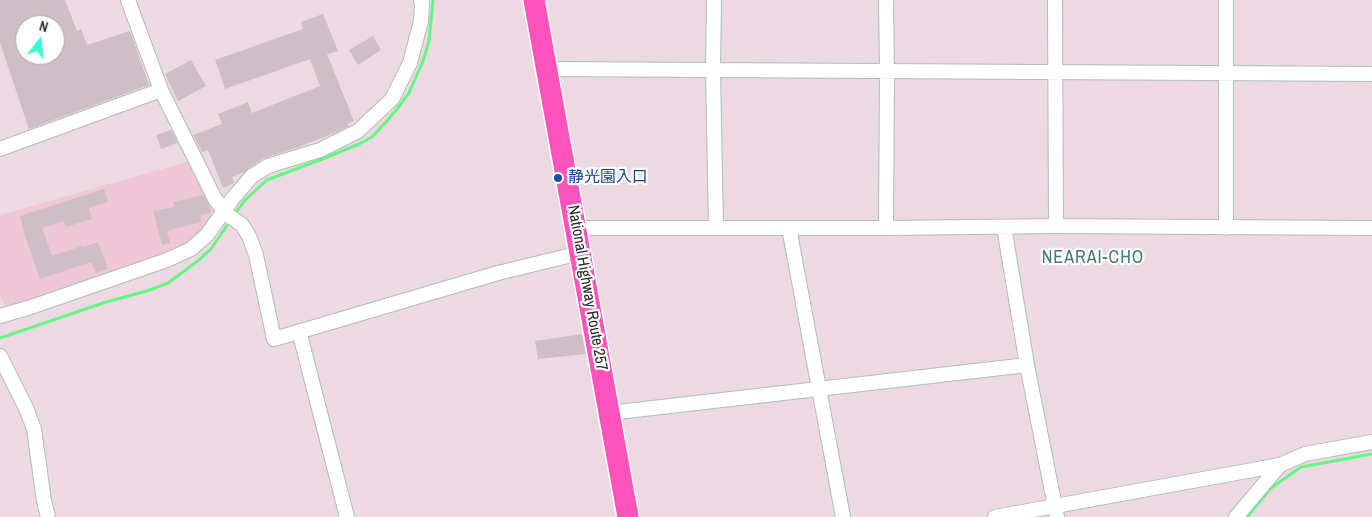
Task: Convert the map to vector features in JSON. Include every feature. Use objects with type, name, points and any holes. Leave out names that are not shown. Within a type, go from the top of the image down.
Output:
[{"type":"highway","name":"National Highway Route 257","points":[[534,0],[628,517]]},
{"type":"street","points":[[128,0],[160,90],[215,199],[226,213],[242,225],[249,236],[256,255],[274,338],[498,273],[580,253]]},
{"type":"street","points":[[0,316],[167,260],[191,249],[207,235],[226,213],[252,176],[268,166],[320,150],[358,131],[392,99],[410,63],[421,21],[421,0]]},
{"type":"street","points":[[714,0],[712,70],[716,228]]},
{"type":"street","points":[[886,0],[886,228]]},
{"type":"street","points":[[1056,0],[1056,226]]},
{"type":"street","points":[[1226,0],[1226,228]]},
{"type":"street","points":[[547,69],[1372,74]]},
{"type":"street","points":[[0,149],[160,90]]},
{"type":"street","points":[[576,228],[1056,226],[1372,228]]},
{"type":"street","points":[[1004,227],[1027,365],[1056,511]]},
{"type":"street","points":[[789,228],[843,517]]},
{"type":"street","points":[[299,331],[347,517]]},
{"type":"street","points":[[0,356],[34,428],[48,517]]},
{"type":"street","points":[[609,413],[1027,365]]},
{"type":"street","points":[[995,517],[1056,511],[1280,466],[1305,454],[1372,442]]},
{"type":"street","points":[[1236,517],[1280,466]]},
{"type":"shaded area","points":[[190,161],[215,215],[190,242],[165,255],[6,309],[0,293],[0,215]]},
{"type":"building","points":[[0,0],[65,0],[77,31],[81,29],[87,45],[130,31],[149,85],[29,129],[0,43]]},
{"type":"building","points":[[323,14],[338,51],[327,54],[354,121],[348,124],[349,126],[334,133],[264,158],[244,172],[232,177],[234,183],[223,188],[208,150],[202,152],[193,135],[222,124],[218,114],[248,102],[252,113],[320,86],[310,59],[225,89],[215,60],[303,29],[301,22]]},
{"type":"building","points":[[373,36],[381,50],[358,65],[349,50]]},
{"type":"building","points":[[191,60],[206,86],[178,101],[165,74]]},
{"type":"building","points":[[171,130],[178,143],[161,149],[156,135]]},
{"type":"building","points":[[104,189],[108,202],[89,208],[92,219],[66,227],[64,221],[42,228],[52,256],[98,242],[108,269],[96,273],[91,262],[40,279],[20,216]]},
{"type":"building","points":[[203,195],[211,213],[200,215],[201,222],[167,231],[170,243],[162,245],[153,211],[174,207],[173,202]]},
{"type":"building","points":[[582,334],[586,354],[538,359],[535,341]]},
{"type":"waterway","points":[[234,215],[245,200],[267,180],[359,144],[372,137],[386,122],[409,93],[423,61],[429,41],[433,0]]},
{"type":"waterway","points":[[0,338],[168,283],[211,249],[230,221]]},
{"type":"waterway","points":[[1247,517],[1271,488],[1301,467],[1372,454]]},
{"type":"place","name":"静光園入口","points":[[558,178]]},
{"type":"district","name":"NEARAI-CHO","points":[[1093,258]]}]
